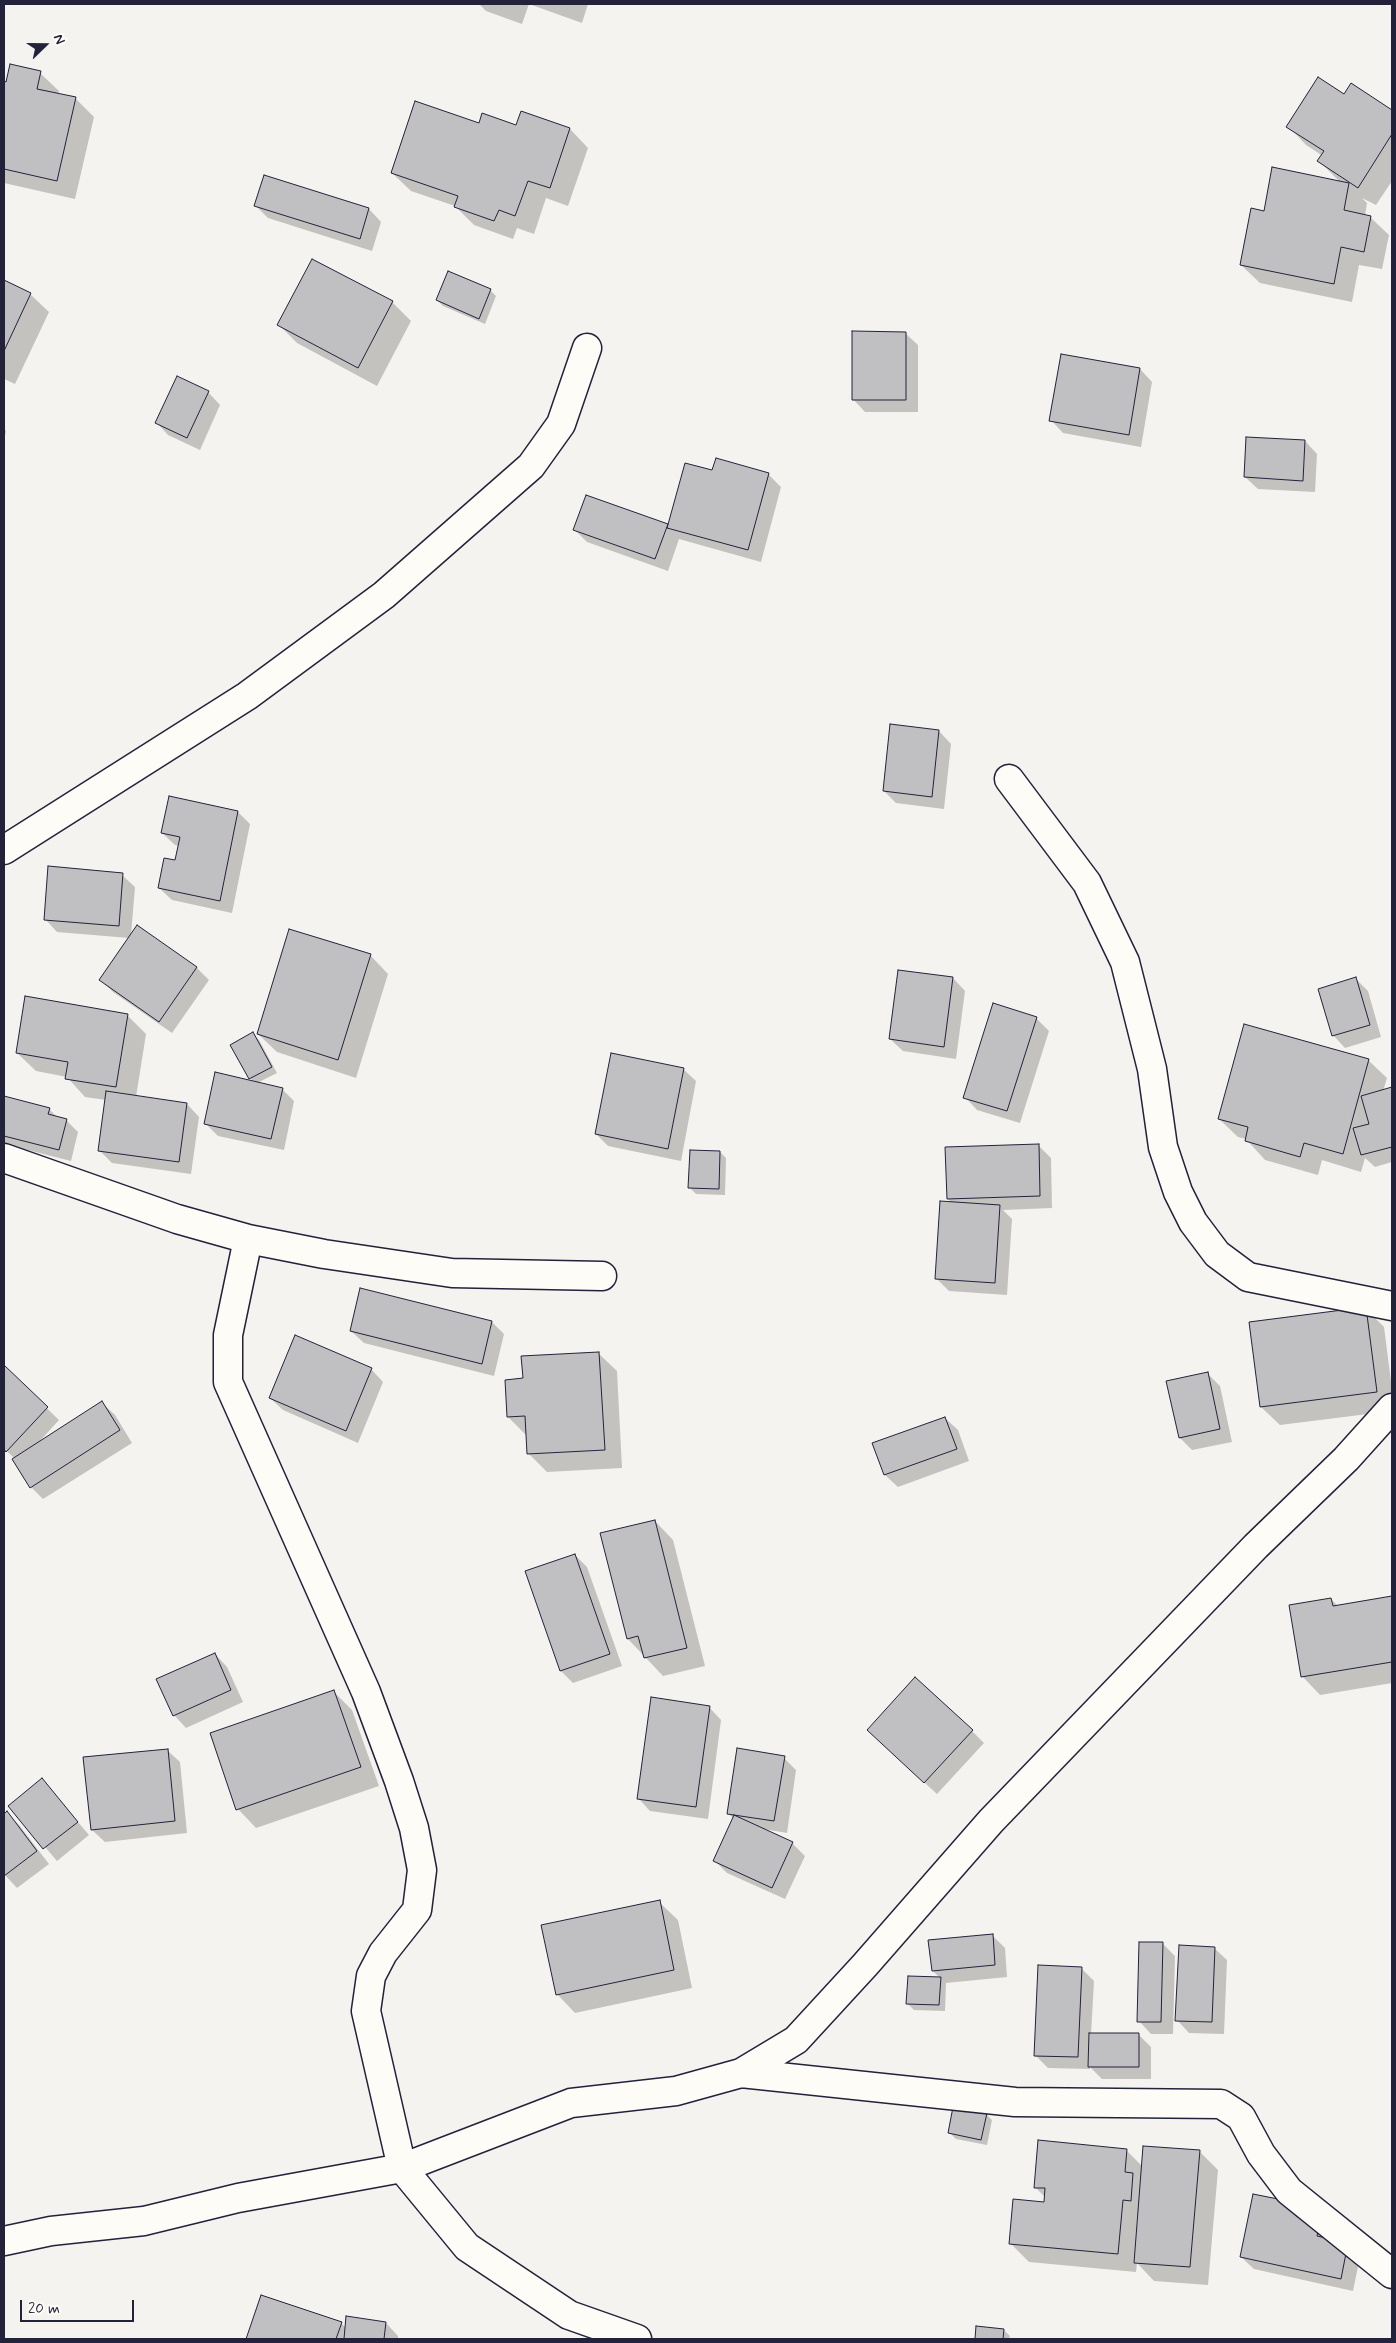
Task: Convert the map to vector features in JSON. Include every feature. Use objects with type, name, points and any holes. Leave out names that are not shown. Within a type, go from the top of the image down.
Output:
[{"type":"street","points":[[4,850],[247,696],[384,594],[531,466],[561,424],[587,348]]},
{"type":"street","points":[[1009,779],[1087,883],[1125,962],[1152,1069],[1163,1147],[1178,1192],[1194,1222],[1217,1254],[1248,1277],[1392,1306]]},
{"type":"street","points":[[4,1158],[177,1219],[248,1239],[324,1254],[452,1274],[602,1276]]},
{"type":"street","points":[[248,1239],[228,1334],[228,1382],[366,1692],[414,1828],[422,1870],[417,1910],[383,1953],[371,1976],[366,2011],[402,2168],[467,2247],[569,2315],[637,2339]]},
{"type":"street","points":[[4,2241],[51,2231],[144,2221],[238,2198],[402,2168],[571,2103],[676,2091],[741,2073],[796,2040],[865,1966],[991,1820],[1256,1546],[1346,1459],[1392,1408]]},
{"type":"street","points":[[741,2073],[1015,2102],[1221,2104],[1241,2117],[1261,2154],[1289,2191],[1392,2274]]},
{"type":"building","points":[[10,64],[41,71],[37,89],[76,97],[57,181],[4,169],[4,81],[6,82]]},
{"type":"building","points":[[1318,77],[1344,94],[1351,83],[1392,110],[1392,134],[1358,188],[1317,161],[1324,151],[1286,127]]},
{"type":"building","points":[[415,101],[479,123],[482,113],[516,125],[521,111],[570,128],[550,188],[528,181],[515,216],[499,210],[494,221],[454,207],[458,196],[391,173]]},
{"type":"building","points":[[1272,167],[1349,183],[1344,210],[1371,216],[1364,252],[1341,247],[1334,284],[1240,265],[1251,208],[1264,211]]},
{"type":"building","points":[[264,175],[369,208],[360,239],[254,206]]},
{"type":"building","points":[[312,259],[393,301],[358,368],[277,325]]},
{"type":"building","points":[[448,271],[491,289],[479,319],[436,300]]},
{"type":"building","points":[[4,280],[31,293],[4,351]]},
{"type":"building","points":[[852,331],[906,332],[906,400],[852,400]]},
{"type":"building","points":[[1061,354],[1140,368],[1129,435],[1049,421]]},
{"type":"building","points":[[177,376],[209,391],[187,438],[155,423]]},
{"type":"building","points":[[1246,437],[1305,440],[1303,481],[1244,477]]},
{"type":"building","points":[[716,458],[769,473],[748,550],[667,528],[685,463],[712,470]]},
{"type":"building","points":[[586,495],[668,524],[655,559],[573,530]]},
{"type":"building","points":[[890,724],[939,730],[932,797],[883,791]]},
{"type":"building","points":[[169,796],[238,811],[220,901],[158,888],[164,858],[175,860],[180,837],[161,833]]},
{"type":"building","points":[[48,866],[123,873],[119,926],[44,920]]},
{"type":"building","points":[[137,925],[197,967],[159,1022],[99,980]]},
{"type":"building","points":[[289,929],[371,954],[338,1060],[257,1034]]},
{"type":"building","points":[[898,970],[953,977],[944,1047],[889,1039]]},
{"type":"building","points":[[1356,977],[1370,1025],[1332,1036],[1318,989]]},
{"type":"building","points":[[25,996],[128,1014],[116,1087],[65,1079],[68,1062],[16,1053]]},
{"type":"building","points":[[993,1003],[1037,1017],[1007,1111],[963,1098]]},
{"type":"building","points":[[1244,1024],[1369,1059],[1343,1154],[1304,1143],[1300,1157],[1245,1141],[1248,1127],[1218,1119]]},
{"type":"building","points":[[253,1032],[272,1067],[249,1079],[230,1045]]},
{"type":"building","points":[[611,1053],[684,1068],[668,1149],[595,1134]]},
{"type":"building","points":[[215,1072],[283,1088],[271,1139],[204,1124]]},
{"type":"building","points":[[1392,1087],[1392,1147],[1361,1155],[1353,1128],[1369,1124],[1361,1096]]},
{"type":"building","points":[[106,1091],[187,1103],[179,1162],[98,1151]]},
{"type":"building","points":[[4,1096],[50,1108],[48,1114],[67,1119],[59,1150],[4,1136]]},
{"type":"building","points":[[1039,1144],[1040,1196],[947,1199],[945,1147]]},
{"type":"building","points":[[690,1150],[720,1151],[719,1189],[688,1188]]},
{"type":"building","points":[[940,1201],[1000,1205],[995,1283],[935,1279]]},
{"type":"building","points":[[360,1288],[492,1321],[482,1364],[350,1331]]},
{"type":"building","points":[[1366,1307],[1377,1392],[1260,1407],[1249,1322]]},
{"type":"building","points":[[295,1335],[372,1368],[346,1431],[269,1398]]},
{"type":"building","points":[[599,1352],[605,1450],[527,1454],[525,1416],[507,1417],[505,1380],[523,1378],[521,1356]]},
{"type":"building","points":[[4,1365],[48,1407],[6,1452],[4,1449]]},
{"type":"building","points":[[1208,1372],[1220,1429],[1179,1438],[1166,1381]]},
{"type":"building","points":[[102,1401],[120,1430],[30,1488],[12,1459]]},
{"type":"building","points":[[945,1417],[957,1449],[884,1475],[872,1443]]},
{"type":"building","points":[[655,1520],[687,1648],[644,1658],[638,1636],[627,1639],[600,1533]]},
{"type":"building","points":[[575,1554],[610,1654],[560,1671],[525,1571]]},
{"type":"building","points":[[1392,1596],[1392,1662],[1301,1677],[1289,1605],[1331,1598],[1333,1606]]},
{"type":"building","points":[[215,1653],[231,1690],[173,1716],[156,1679]]},
{"type":"building","points":[[915,1677],[973,1730],[924,1783],[867,1730]]},
{"type":"building","points":[[334,1690],[361,1767],[236,1810],[210,1733]]},
{"type":"building","points":[[651,1697],[710,1706],[696,1807],[637,1799]]},
{"type":"building","points":[[737,1748],[785,1756],[774,1821],[727,1814]]},
{"type":"building","points":[[168,1749],[175,1821],[91,1830],[83,1757]]},
{"type":"building","points":[[42,1778],[78,1822],[43,1849],[8,1806]]},
{"type":"building","points":[[7,1811],[37,1851],[4,1876],[4,1814]]},
{"type":"building","points":[[734,1815],[793,1842],[772,1888],[713,1861]]},
{"type":"building","points":[[660,1900],[674,1970],[556,1995],[541,1925]]},
{"type":"building","points":[[993,1934],[995,1965],[932,1971],[928,1940]]},
{"type":"building","points":[[1139,1942],[1163,1942],[1161,2022],[1137,2022]]},
{"type":"building","points":[[1179,1945],[1215,1947],[1212,2022],[1175,2021]]},
{"type":"building","points":[[1038,1965],[1082,1967],[1078,2057],[1034,2056]]},
{"type":"building","points":[[908,1976],[941,1977],[939,2005],[906,2004]]},
{"type":"building","points":[[1089,2033],[1139,2033],[1139,2067],[1088,2067]]},
{"type":"building","points":[[953,2107],[987,2113],[981,2140],[948,2133]]},
{"type":"building","points":[[1038,2140],[1127,2149],[1125,2172],[1133,2173],[1131,2201],[1123,2200],[1118,2254],[1009,2244],[1013,2199],[1044,2202],[1045,2188],[1034,2188]]},
{"type":"building","points":[[1143,2146],[1200,2150],[1190,2267],[1134,2263]]},
{"type":"building","points":[[1253,2194],[1298,2203],[1296,2216],[1320,2222],[1317,2236],[1348,2243],[1341,2279],[1240,2257]]},
{"type":"building","points":[[261,2295],[342,2322],[336,2339],[246,2339]]},
{"type":"building","points":[[346,2316],[386,2322],[384,2339],[344,2339]]},
{"type":"building","points":[[976,2326],[1004,2329],[1003,2339],[975,2339]]}]
